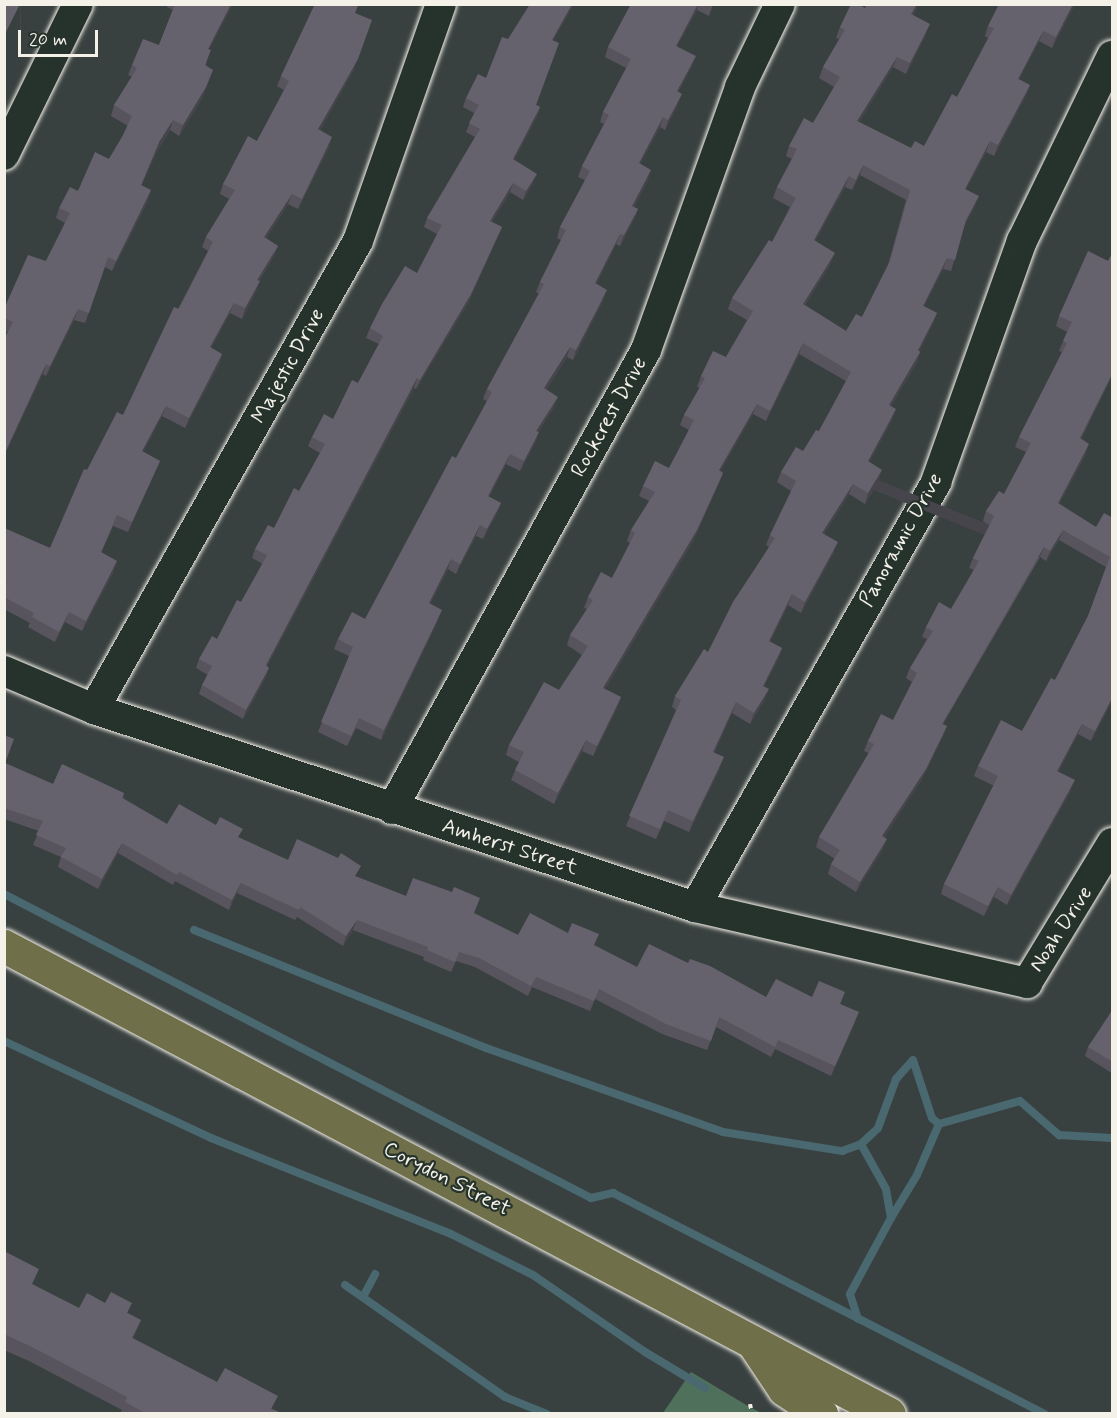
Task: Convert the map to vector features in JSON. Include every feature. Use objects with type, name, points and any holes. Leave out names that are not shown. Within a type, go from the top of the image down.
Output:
[{"type":"main road","name":"Corydon Street","points":[[4,946],[890,1413]]},
{"type":"main road","points":[[752,1340],[784,1389],[820,1413]]},
{"type":"street","points":[[4,155],[78,4]]},
{"type":"street","name":"Majestic Drive","points":[[94,709],[358,241],[441,4]]},
{"type":"street","name":"Rockcrest Drive","points":[[392,809],[646,350],[740,87],[780,4]]},
{"type":"street","name":"Panoramic Drive","points":[[696,908],[936,482],[1022,240],[1113,56]]},
{"type":"street","name":"Amherst Street","points":[[4,671],[94,709],[696,908],[1027,984]]},
{"type":"street","name":"Noah Drive","points":[[1027,984],[1113,843]]},
{"type":"path","points":[[750,1404],[752,1413]]},
{"type":"green space","points":[[691,1372],[748,1406],[761,1413],[663,1413]]},
{"type":"building","points":[[4,4],[20,4],[4,36]]},
{"type":"building","points":[[175,4],[231,4],[208,49],[211,50],[205,65],[213,70],[206,87],[183,125],[173,120],[159,142],[141,185],[151,190],[116,261],[108,257],[89,313],[78,309],[50,366],[46,364],[4,455],[4,339],[13,322],[4,318],[4,309],[28,255],[46,261],[70,213],[59,208],[70,187],[78,191],[95,152],[109,159],[122,137],[132,116],[114,105],[137,68],[132,65],[143,39],[159,45]]},
{"type":"building","points":[[315,4],[358,4],[355,13],[372,20],[358,59],[318,129],[332,137],[302,199],[292,194],[264,237],[278,246],[257,280],[260,281],[245,308],[234,303],[210,347],[222,354],[189,418],[166,406],[142,451],[160,461],[132,522],[117,515],[101,552],[117,561],[86,621],[69,612],[59,632],[32,617],[34,613],[4,597],[4,587],[7,582],[4,580],[4,528],[50,548],[84,469],[87,470],[117,412],[123,415],[174,307],[179,309],[213,242],[206,237],[235,190],[223,184],[248,136],[257,141],[289,81],[281,76]]},
{"type":"building","points":[[530,4],[572,4],[552,40],[559,43],[536,105],[540,107],[513,159],[537,174],[526,191],[513,183],[490,221],[502,227],[471,294],[420,380],[417,378],[266,665],[269,668],[246,710],[202,685],[212,666],[199,659],[212,636],[217,639],[237,600],[241,602],[267,555],[255,549],[268,525],[274,528],[294,488],[299,491],[325,444],[312,437],[324,414],[333,419],[352,380],[358,383],[383,336],[370,328],[382,304],[405,266],[417,273],[442,225],[427,218],[480,129],[469,123],[479,105],[466,98],[478,74],[486,78],[502,37],[508,39]]},
{"type":"building","points":[[631,4],[698,4],[676,46],[696,56],[677,91],[682,94],[668,120],[663,117],[639,163],[651,170],[632,206],[638,209],[624,235],[620,234],[595,283],[607,290],[576,350],[570,347],[544,388],[558,397],[536,431],[539,432],[524,461],[510,454],[488,496],[501,503],[487,529],[480,525],[460,564],[451,559],[429,603],[442,610],[384,730],[359,718],[351,736],[321,722],[353,647],[338,639],[352,612],[365,619],[452,456],[456,458],[492,392],[487,389],[544,284],[540,282],[566,230],[560,227],[590,171],[582,166],[609,115],[603,112],[631,59],[608,47]]},
{"type":"building","points":[[851,4],[858,4],[865,8],[867,4],[917,4],[911,14],[930,24],[910,63],[897,57],[857,121],[911,148],[915,141],[924,146],[952,94],[957,97],[994,28],[988,26],[999,4],[1073,4],[1056,37],[1043,31],[1018,79],[1030,85],[998,145],[990,141],[965,189],[979,196],[966,220],[955,260],[947,258],[923,306],[937,313],[918,350],[920,352],[889,405],[896,409],[868,461],[882,470],[868,493],[853,484],[822,533],[838,542],[805,602],[792,594],[769,641],[782,648],[763,686],[769,689],[754,713],[736,702],[713,752],[724,757],[693,821],[668,810],[660,829],[629,816],[681,700],[675,696],[704,649],[708,652],[733,602],[775,538],[770,535],[796,481],[781,472],[796,447],[803,451],[816,430],[819,431],[851,372],[803,343],[770,411],[757,404],[719,470],[723,473],[697,530],[603,688],[621,697],[597,746],[586,740],[558,793],[515,770],[524,752],[509,745],[544,682],[559,690],[588,646],[570,635],[593,600],[588,597],[601,572],[612,578],[635,533],[631,530],[655,492],[643,486],[655,461],[669,468],[694,420],[684,415],[705,378],[701,376],[713,351],[726,357],[753,311],[732,298],[769,240],[772,242],[796,198],[777,187],[797,149],[789,146],[804,118],[813,123],[840,77],[823,67],[845,30],[840,27]],"holes":[[[863,165],[910,190],[890,261],[862,317],[856,314],[846,331],[803,304],[835,253],[814,240],[849,176],[856,180]]]},
{"type":"building","points":[[1088,251],[1108,261],[1113,252],[1113,372],[1080,438],[1089,444],[1058,503],[1096,527],[1104,513],[1113,518],[1113,696],[1095,731],[1082,724],[1057,771],[1075,780],[1011,895],[998,887],[988,906],[944,884],[998,776],[978,766],[1001,720],[1022,731],[1051,678],[1055,680],[1088,616],[1110,557],[1063,530],[1050,551],[1044,547],[942,724],[947,726],[926,769],[882,836],[887,839],[860,882],[831,864],[840,850],[819,837],[874,744],[868,741],[881,714],[893,720],[917,673],[910,668],[933,631],[926,627],[939,602],[951,609],[979,561],[973,558],[994,516],[986,511],[999,491],[1004,494],[1031,443],[1019,437],[1067,343],[1063,341],[1072,322],[1059,316]]},
{"type":"building","points":[[4,735],[14,739],[5,763],[53,784],[62,764],[124,793],[122,798],[167,824],[179,804],[216,825],[220,817],[243,829],[238,837],[288,860],[297,839],[338,858],[341,853],[361,866],[355,876],[406,896],[413,878],[452,892],[454,887],[480,898],[474,913],[518,935],[530,913],[568,933],[572,923],[599,934],[594,945],[637,967],[649,944],[688,963],[690,959],[710,966],[766,997],[776,979],[812,997],[819,981],[845,992],[840,1004],[859,1012],[835,1066],[778,1040],[775,1047],[719,1017],[711,1041],[666,1024],[599,989],[594,1001],[536,977],[531,986],[479,958],[459,952],[455,962],[427,950],[428,947],[357,920],[346,936],[300,907],[299,910],[241,883],[232,900],[179,872],[177,875],[122,843],[102,879],[61,857],[66,848],[36,835],[43,821],[4,808]]},
{"type":"building","points":[[1111,1012],[1113,1013],[1113,1062],[1088,1047]]},
{"type":"building","points":[[4,1251],[39,1269],[32,1284],[79,1308],[87,1293],[105,1303],[111,1292],[132,1303],[127,1313],[141,1320],[132,1338],[217,1382],[225,1368],[278,1396],[271,1409],[281,1413],[145,1413],[125,1402],[127,1397],[4,1334]]},
{"type":"waterway","points":[[4,894],[591,1198],[613,1193],[1045,1414]]},
{"type":"waterway","points":[[194,930],[486,1048],[723,1132],[842,1151],[861,1144],[878,1128],[896,1079],[913,1060],[932,1118],[939,1124],[1020,1101],[1059,1135],[1112,1138]]},
{"type":"waterway","points":[[4,1041],[211,1138],[451,1234],[533,1275],[645,1352],[705,1388]]},
{"type":"waterway","points":[[891,1218],[917,1175],[939,1124]]},
{"type":"waterway","points":[[858,1319],[850,1294],[891,1218],[886,1189],[861,1144]]},
{"type":"waterway","points":[[363,1297],[375,1274]]},
{"type":"waterway","points":[[345,1285],[505,1397],[547,1414]]}]
